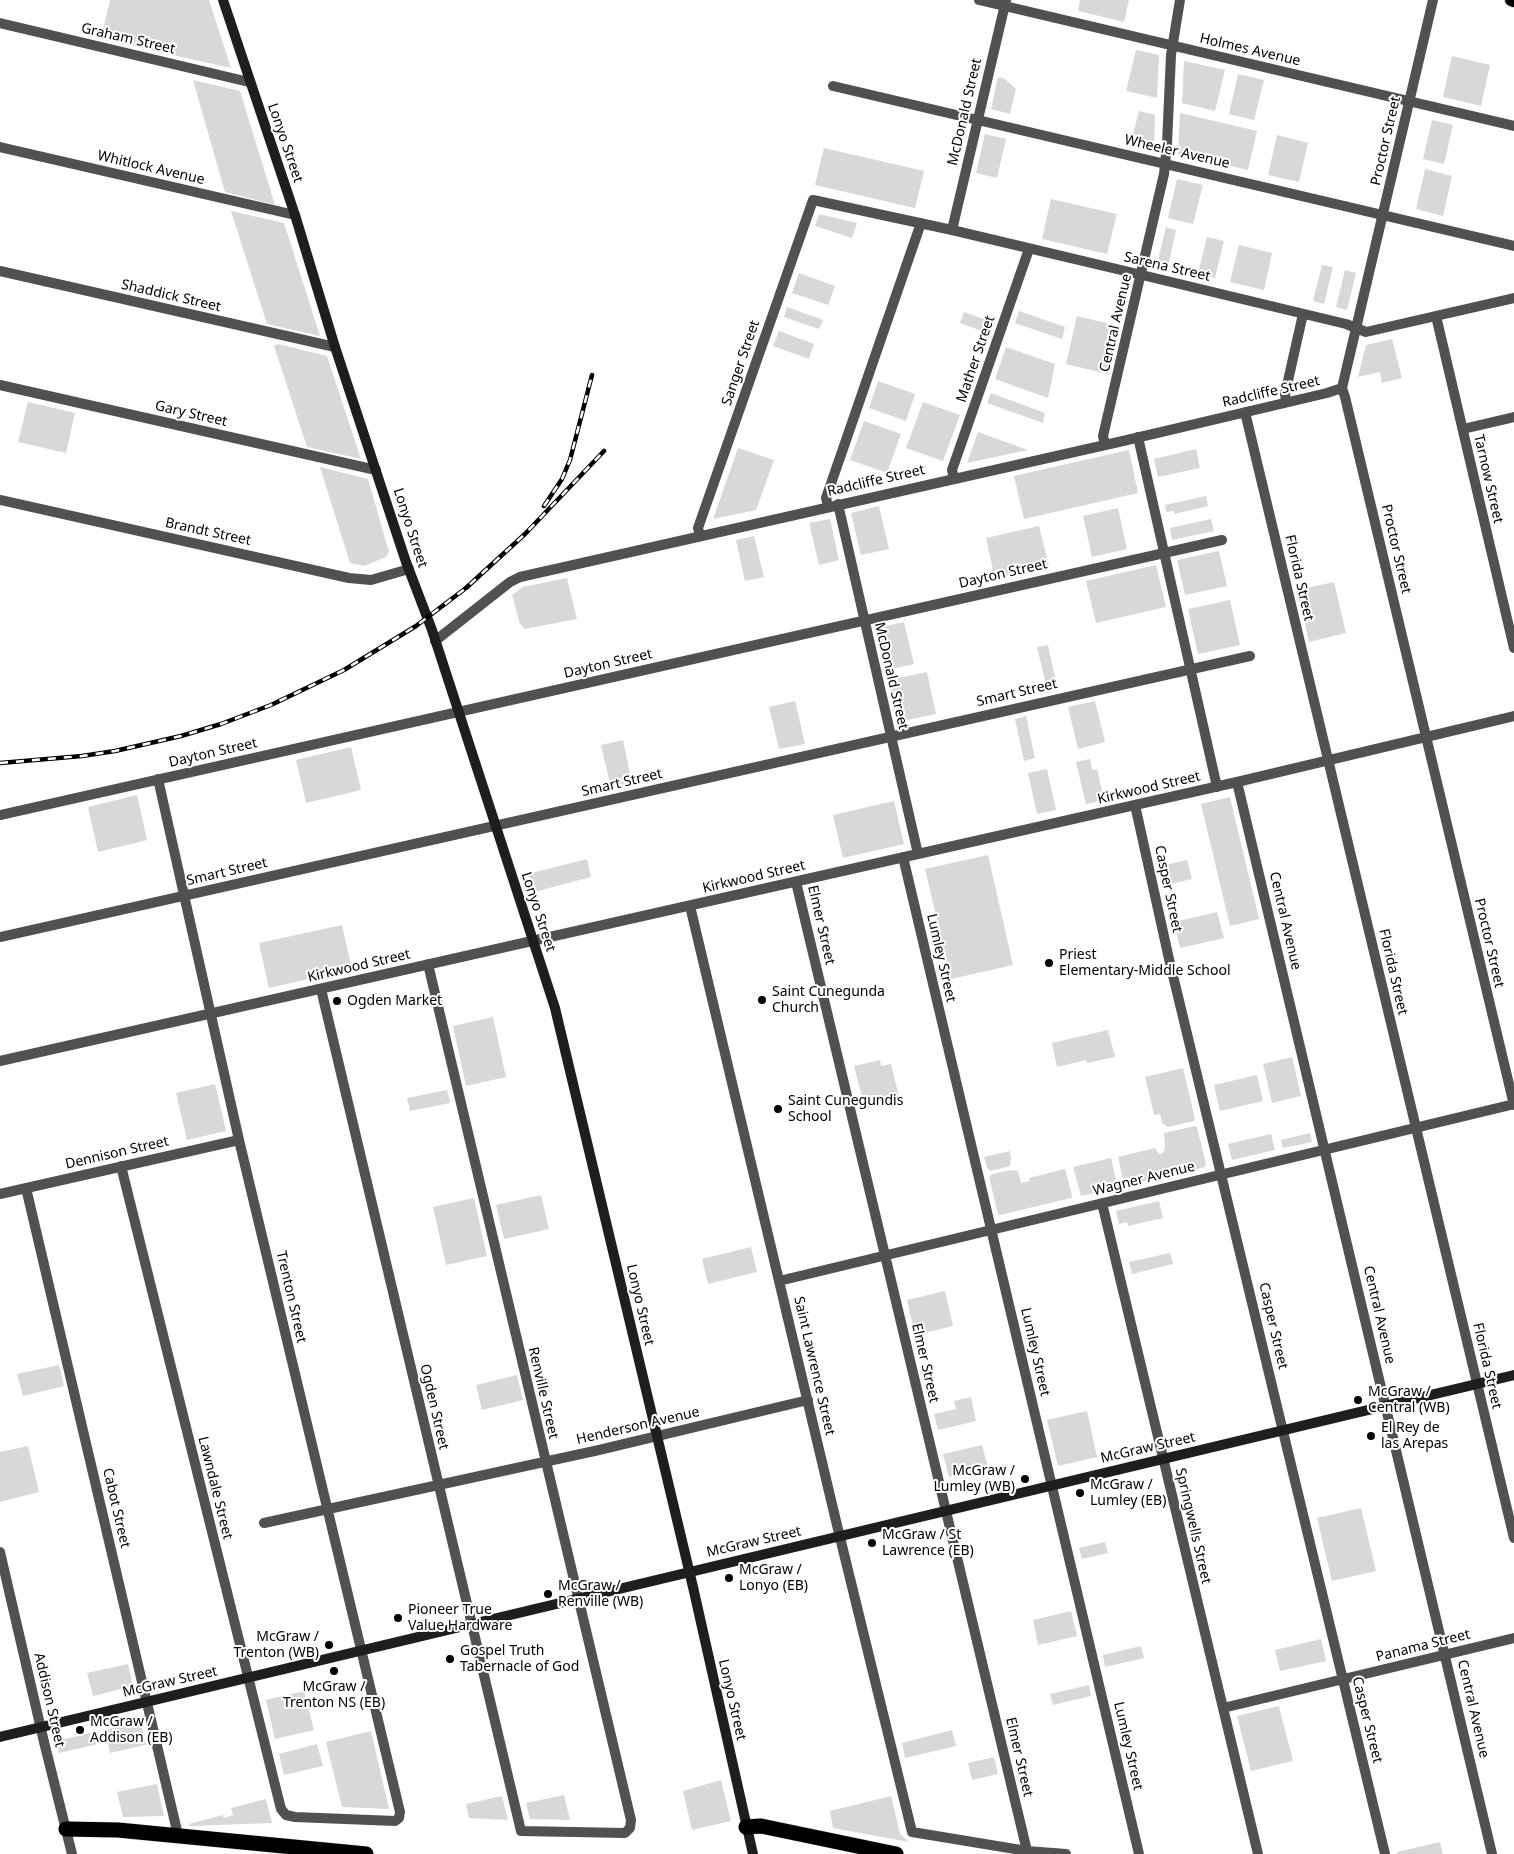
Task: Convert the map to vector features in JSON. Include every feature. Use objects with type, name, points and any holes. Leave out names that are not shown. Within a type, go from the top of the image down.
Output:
[{"type":"highway","points":[[746,1827],[761,1826],[896,1854]]},
{"type":"highway","points":[[66,1829],[118,1830],[366,1854]]},
{"type":"street","name":"Lonyo Street","points":[[222,0],[295,215],[376,470],[435,641],[558,1022],[689,1572],[753,1854]]},
{"type":"street","name":"Holmes Avenue","points":[[979,0],[1005,3],[1172,45],[1514,126]]},
{"type":"street","name":"Central Avenue","points":[[1106,444],[1104,436],[1162,188],[1172,45],[1180,0]]},
{"type":"street","name":"Proctor Street","points":[[1433,0],[1342,388],[1348,406],[1514,1105]]},
{"type":"street","name":"McDonald Street","points":[[952,230],[1005,3]]},
{"type":"street","name":"Graham Street","points":[[0,24],[249,82]]},
{"type":"street","name":"Wheeler Avenue","points":[[833,86],[1514,246]]},
{"type":"street","name":"Whitlock Avenue","points":[[0,147],[295,215]]},
{"type":"street","name":"Sarena Street","points":[[813,200],[952,230],[1142,275],[1303,314],[1366,332],[1514,298]]},
{"type":"street","name":"Sanger Street","points":[[700,535],[698,528],[813,200]]},
{"type":"street","name":"McDonald Street","points":[[918,854],[864,620],[833,505],[826,498],[921,224]]},
{"type":"street","name":"Mather Street","points":[[954,478],[952,470],[1029,249]]},
{"type":"street","name":"Shaddick Street","points":[[0,271],[336,347]]},
{"type":"street","points":[[1286,402],[1285,394],[1303,314]]},
{"type":"street","name":"Tarnow Street","points":[[1436,316],[1514,648]]},
{"type":"street","name":"Gary Street","points":[[0,385],[376,470]]},
{"type":"street","name":"Radcliffe Street","points":[[435,641],[520,576],[1138,437],[1342,388]]},
{"type":"street","name":"Florida Street","points":[[1245,412],[1514,1538]]},
{"type":"street","points":[[1463,429],[1514,417]]},
{"type":"street","points":[[1138,437],[1217,787]]},
{"type":"street","name":"Brandt Street","points":[[0,500],[349,578],[371,580],[409,569]]},
{"type":"street","name":"Dayton Street","points":[[0,815],[1222,540]]},
{"type":"street","name":"Smart Street","points":[[0,938],[1250,656]]},
{"type":"street","name":"Kirkwood Street","points":[[0,1061],[1217,787],[1514,716]]},
{"type":"street","name":"Trenton Street","points":[[158,779],[239,1140],[400,1812],[398,1819],[392,1822],[295,1818],[286,1815]]},
{"type":"street","name":"Central Avenue","points":[[1237,782],[1492,1854]]},
{"type":"street","name":"Casper Street","points":[[1135,805],[1169,959],[1385,1854]]},
{"type":"street","name":"Lumley Street","points":[[903,857],[1139,1854]]},
{"type":"street","name":"Elmer Street","points":[[796,882],[1027,1851]]},
{"type":"street","name":"Saint Lawrence Street","points":[[690,906],[912,1832],[1027,1851]]},
{"type":"street","name":"Renville Street","points":[[428,964],[631,1820],[628,1831],[621,1833],[521,1831]]},
{"type":"street","name":"Ogden Street","points":[[321,989],[521,1831]]},
{"type":"street","name":"Wagner Avenue","points":[[780,1281],[1514,1105]]},
{"type":"street","name":"Dennison Street","points":[[0,1194],[239,1140]]},
{"type":"street","name":"Lawndale Street","points":[[120,1166],[281,1809],[286,1815]]},
{"type":"street","name":"Cabot Street","points":[[26,1188],[178,1835]]},
{"type":"street","name":"Springwells Street","points":[[1102,1203],[1258,1854]]},
{"type":"street","name":"McGraw Street","points":[[0,1737],[1514,1375]]},
{"type":"street","name":"Henderson Avenue","points":[[264,1523],[546,1462],[808,1400]]},
{"type":"street","name":"Addison Street","points":[[0,1552],[40,1727],[72,1852]]},
{"type":"street","name":"Panama Street","points":[[1223,1708],[1514,1638]]},
{"type":"street","points":[[1027,1851],[1066,1854]]},
{"type":"shaded area","points":[[110,0],[209,0],[231,68],[101,39]]},
{"type":"shaded area","points":[[1080,0],[1129,0],[1124,22],[1078,11]]},
{"type":"shaded area","points":[[1136,50],[1159,55],[1157,98],[1126,91]]},
{"type":"shaded area","points":[[1452,56],[1490,65],[1481,106],[1443,97]]},
{"type":"shaded area","points":[[1184,61],[1225,70],[1215,111],[1182,103]]},
{"type":"shaded area","points":[[1238,74],[1264,80],[1254,120],[1229,114]]},
{"type":"shaded area","points":[[998,77],[1005,79],[1016,89],[1010,114],[991,109]]},
{"type":"shaded area","points":[[193,80],[240,91],[275,205],[225,192]]},
{"type":"shaded area","points":[[1139,111],[1155,115],[1154,147],[1131,142]]},
{"type":"shaded area","points":[[1180,113],[1257,131],[1248,170],[1178,154]]},
{"type":"shaded area","points":[[1432,120],[1453,125],[1444,164],[1423,159]]},
{"type":"shaded area","points":[[985,134],[1006,139],[997,178],[976,173]]},
{"type":"shaded area","points":[[1277,135],[1308,143],[1299,182],[1268,175]]},
{"type":"shaded area","points":[[824,148],[924,171],[915,208],[815,185]]},
{"type":"shaded area","points":[[1425,169],[1452,176],[1443,216],[1416,209]]},
{"type":"shaded area","points":[[1177,179],[1203,185],[1193,224],[1168,218]]},
{"type":"shaded area","points":[[1051,199],[1117,214],[1107,254],[1042,239]]},
{"type":"shaded area","points":[[231,211],[284,223],[320,336],[267,324]]},
{"type":"shaded area","points":[[819,214],[857,223],[852,238],[815,226]]},
{"type":"shaded area","points":[[1166,227],[1176,230],[1168,267],[1157,264]]},
{"type":"shaded area","points":[[1207,237],[1224,241],[1215,278],[1198,274]]},
{"type":"shaded area","points":[[1239,245],[1272,253],[1264,290],[1230,282]]},
{"type":"shaded area","points":[[1322,265],[1333,267],[1324,304],[1313,301]]},
{"type":"shaded area","points":[[1345,270],[1356,273],[1347,310],[1336,307]]},
{"type":"shaded area","points":[[799,273],[835,286],[828,305],[792,293]]},
{"type":"shaded area","points":[[787,307],[823,320],[819,329],[784,317]]},
{"type":"shaded area","points":[[1019,311],[1065,327],[1062,339],[1015,323]]},
{"type":"shaded area","points":[[964,312],[992,322],[988,333],[960,323]]},
{"type":"shaded area","points":[[1077,316],[1118,326],[1107,374],[1066,364]]},
{"type":"shaded area","points":[[779,331],[814,344],[809,359],[773,346]]},
{"type":"shaded area","points":[[1392,339],[1402,378],[1382,383],[1380,372],[1358,377],[1366,345]]},
{"type":"shaded area","points":[[278,344],[327,356],[361,459],[307,447],[274,346]]},
{"type":"shaded area","points":[[1006,347],[1055,364],[1048,398],[995,379]]},
{"type":"shaded area","points":[[878,381],[915,394],[906,421],[869,408]]},
{"type":"shaded area","points":[[991,393],[1045,413],[1043,423],[987,403]]},
{"type":"shaded area","points":[[28,402],[75,413],[66,453],[18,442]]},
{"type":"shaded area","points":[[923,402],[960,415],[943,461],[906,448]]},
{"type":"shaded area","points":[[864,421],[901,434],[887,473],[850,460]]},
{"type":"shaded area","points":[[978,432],[1028,450],[967,463]]},
{"type":"shaded area","points":[[738,448],[774,460],[756,510],[713,519]]},
{"type":"shaded area","points":[[1196,449],[1200,468],[1158,477],[1154,459]]},
{"type":"shaded area","points":[[1129,450],[1138,493],[1024,519],[1014,476]]},
{"type":"shaded area","points":[[320,467],[368,479],[389,552],[386,557],[364,566],[350,563]]},
{"type":"shaded area","points":[[1206,496],[1208,506],[1174,514],[1174,511],[1166,512],[1165,505]]},
{"type":"shaded area","points":[[879,506],[889,549],[861,555],[851,513]]},
{"type":"shaded area","points":[[1118,508],[1127,549],[1092,557],[1083,516]]},
{"type":"shaded area","points":[[830,519],[839,560],[819,565],[809,523]]},
{"type":"shaded area","points":[[1211,519],[1214,531],[1172,540],[1170,528]]},
{"type":"shaded area","points":[[1039,526],[1049,566],[995,579],[986,538]]},
{"type":"shaded area","points":[[754,536],[764,577],[745,581],[736,540]]},
{"type":"shaded area","points":[[1219,551],[1227,586],[1185,595],[1177,560]]},
{"type":"shaded area","points":[[1156,565],[1166,607],[1096,623],[1086,581]]},
{"type":"shaded area","points":[[567,578],[577,619],[525,629],[520,624],[512,595],[523,587]]},
{"type":"shaded area","points":[[1334,582],[1346,633],[1309,642],[1297,590]]},
{"type":"shaded area","points":[[1230,600],[1240,645],[1198,654],[1188,609]]},
{"type":"shaded area","points":[[904,622],[914,664],[887,670],[877,628]]},
{"type":"shaded area","points":[[1048,645],[1057,687],[1047,689],[1037,647]]},
{"type":"shaded area","points":[[927,672],[936,714],[898,722],[889,680]]},
{"type":"shaded area","points":[[795,701],[805,744],[779,749],[769,707]]},
{"type":"shaded area","points":[[1095,701],[1105,742],[1078,749],[1068,707]]},
{"type":"shaded area","points":[[1026,716],[1035,758],[1024,761],[1015,719]]},
{"type":"shaded area","points":[[623,740],[632,783],[611,788],[601,745]]},
{"type":"shaded area","points":[[351,747],[361,790],[306,803],[296,760]]},
{"type":"shaded area","points":[[1090,759],[1092,770],[1097,769],[1104,800],[1086,804],[1076,762]]},
{"type":"shaded area","points":[[1047,769],[1056,810],[1037,814],[1028,773]]},
{"type":"shaded area","points":[[137,795],[147,840],[98,852],[88,807]]},
{"type":"shaded area","points":[[1230,797],[1259,919],[1230,926],[1201,804]]},
{"type":"shaded area","points":[[894,801],[904,844],[843,858],[833,815]]},
{"type":"shaded area","points":[[988,855],[1013,965],[951,979],[925,869]]},
{"type":"shaded area","points":[[587,859],[591,877],[534,892],[528,874]]},
{"type":"shaded area","points":[[1187,860],[1192,879],[1165,885],[1161,866]]},
{"type":"shaded area","points":[[1217,912],[1224,938],[1180,948],[1174,922]]},
{"type":"shaded area","points":[[342,925],[352,969],[269,988],[259,943]]},
{"type":"shaded area","points":[[493,1017],[506,1077],[466,1086],[453,1026]]},
{"type":"shaded area","points":[[1108,1030],[1115,1057],[1087,1063],[1086,1060],[1057,1067],[1052,1043]]},
{"type":"shaded area","points":[[1292,1057],[1301,1096],[1272,1103],[1263,1064]]},
{"type":"shaded area","points":[[880,1060],[881,1066],[891,1064],[900,1101],[865,1109],[854,1066]]},
{"type":"shaded area","points":[[1183,1068],[1195,1119],[1194,1121],[1168,1127],[1162,1123],[1160,1114],[1154,1115],[1145,1077]]},
{"type":"shaded area","points":[[1257,1075],[1263,1101],[1220,1111],[1214,1085]]},
{"type":"shaded area","points":[[215,1084],[226,1131],[187,1140],[176,1093]]},
{"type":"shaded area","points":[[447,1090],[450,1103],[410,1111],[407,1098]]},
{"type":"shaded area","points":[[1197,1127],[1206,1164],[1205,1167],[1127,1185],[1124,1184],[1118,1157],[1155,1148],[1159,1154],[1163,1153],[1165,1147],[1164,1133]]},
{"type":"shaded area","points":[[1310,1133],[1312,1142],[1283,1148],[1281,1140]]},
{"type":"shaded area","points":[[1271,1134],[1275,1150],[1232,1160],[1228,1144]]},
{"type":"shaded area","points":[[1010,1151],[1010,1166],[991,1171],[987,1168],[984,1157]]},
{"type":"shaded area","points":[[1111,1158],[1116,1188],[1081,1196],[1073,1167]]},
{"type":"shaded area","points":[[1065,1169],[1071,1198],[998,1214],[989,1177],[992,1174],[1011,1170],[1018,1171],[1021,1183],[1030,1181],[1029,1178]]},
{"type":"shaded area","points":[[541,1195],[549,1229],[504,1239],[496,1205]]},
{"type":"shaded area","points":[[474,1198],[487,1256],[446,1265],[433,1207]]},
{"type":"shaded area","points":[[1159,1201],[1163,1218],[1128,1226],[1127,1222],[1119,1224],[1116,1211]]},
{"type":"shaded area","points":[[751,1247],[757,1272],[708,1284],[702,1259]]},
{"type":"shaded area","points":[[1170,1253],[1173,1264],[1132,1274],[1129,1262]]},
{"type":"shaded area","points":[[945,1291],[953,1326],[915,1335],[907,1300]]},
{"type":"shaded area","points":[[59,1365],[64,1386],[23,1396],[17,1374]]},
{"type":"shaded area","points":[[517,1375],[523,1400],[482,1410],[476,1385]]},
{"type":"shaded area","points":[[971,1397],[976,1421],[938,1430],[934,1414],[956,1409],[954,1401]]},
{"type":"shaded area","points":[[1087,1411],[1097,1457],[1058,1466],[1047,1420]]},
{"type":"shaded area","points":[[982,1445],[988,1468],[949,1477],[943,1454]]},
{"type":"shaded area","points":[[28,1446],[39,1492],[0,1502],[0,1452]]},
{"type":"shaded area","points":[[1361,1508],[1376,1571],[1332,1581],[1317,1518]]},
{"type":"shaded area","points":[[1105,1542],[1108,1553],[1082,1559],[1079,1548]]},
{"type":"shaded area","points":[[1071,1611],[1077,1636],[1038,1645],[1033,1620]]},
{"type":"shaded area","points":[[1321,1639],[1326,1661],[1280,1671],[1275,1650]]},
{"type":"shaded area","points":[[1141,1646],[1144,1658],[1105,1667],[1103,1655]]},
{"type":"shaded area","points":[[128,1664],[133,1686],[93,1696],[87,1673]]},
{"type":"shaded area","points":[[1089,1685],[1091,1696],[1053,1705],[1050,1694]]},
{"type":"shaded area","points":[[304,1691],[314,1730],[275,1739],[266,1700]]},
{"type":"shaded area","points":[[1279,1706],[1293,1761],[1251,1771],[1237,1716]]},
{"type":"shaded area","points":[[139,1722],[146,1745],[110,1753],[105,1730]]},
{"type":"shaded area","points":[[952,1730],[956,1746],[905,1758],[902,1743]]},
{"type":"shaded area","points":[[371,1731],[389,1809],[342,1807],[326,1742]]},
{"type":"shaded area","points":[[95,1732],[98,1744],[59,1753],[56,1741]]},
{"type":"shaded area","points":[[317,1744],[323,1766],[284,1775],[279,1754]]},
{"type":"shaded area","points":[[994,1757],[998,1774],[972,1780],[968,1763]]},
{"type":"shaded area","points":[[721,1780],[731,1821],[692,1830],[683,1791]]},
{"type":"shaded area","points":[[157,1784],[164,1816],[123,1817],[117,1792]]},
{"type":"shaded area","points":[[564,1795],[570,1820],[530,1819],[526,1803]]},
{"type":"shaded area","points":[[502,1796],[508,1820],[469,1818],[466,1804]]},
{"type":"shaded area","points":[[891,1796],[900,1834],[909,1842],[833,1828],[830,1811]]},
{"type":"shaded area","points":[[266,1799],[272,1823],[190,1826],[189,1824],[223,1815],[224,1818],[233,1815],[231,1808]]},
{"type":"shaded area","points":[[1440,1842],[1443,1854],[1398,1854],[1397,1852]]},
{"type":"railway","points":[[544,506],[562,479],[570,460],[592,375]]},
{"type":"railway","points":[[0,763],[82,756],[115,751],[181,736],[221,724],[271,705],[344,670],[416,626],[466,588],[525,534],[604,451]]},
{"type":"place","name":"Priest Elementary‑Middle School","points":[[1049,963]]},
{"type":"place","name":"Saint Cunegunda Church","points":[[762,1000]]},
{"type":"place","name":"Ogden Market","points":[[337,1001]]},
{"type":"place","name":"Saint Cunegundis School","points":[[778,1109]]},
{"type":"place","name":"McGraw / Central (WB)","points":[[1358,1400]]},
{"type":"place","name":"El Rey de las Arepas","points":[[1371,1436]]},
{"type":"place","name":"McGraw / Lumley (WB)","points":[[1025,1479]]},
{"type":"place","name":"McGraw / Lumley (EB)","points":[[1080,1493]]},
{"type":"place","name":"McGraw / St Lawrence (EB)","points":[[872,1543]]},
{"type":"place","name":"McGraw / Lonyo (EB)","points":[[729,1578]]},
{"type":"place","name":"McGraw / Renville (WB)","points":[[548,1594]]},
{"type":"place","name":"Pioneer True Value Hardware","points":[[398,1618]]},
{"type":"place","name":"McGraw / Trenton (WB)","points":[[329,1645]]},
{"type":"place","name":"Gospel Truth Tabernacle of God","points":[[450,1659]]},
{"type":"place","name":"McGraw / Trenton NS (EB)","points":[[334,1671]]},
{"type":"place","name":"McGraw / Addison (EB)","points":[[80,1730]]}]
